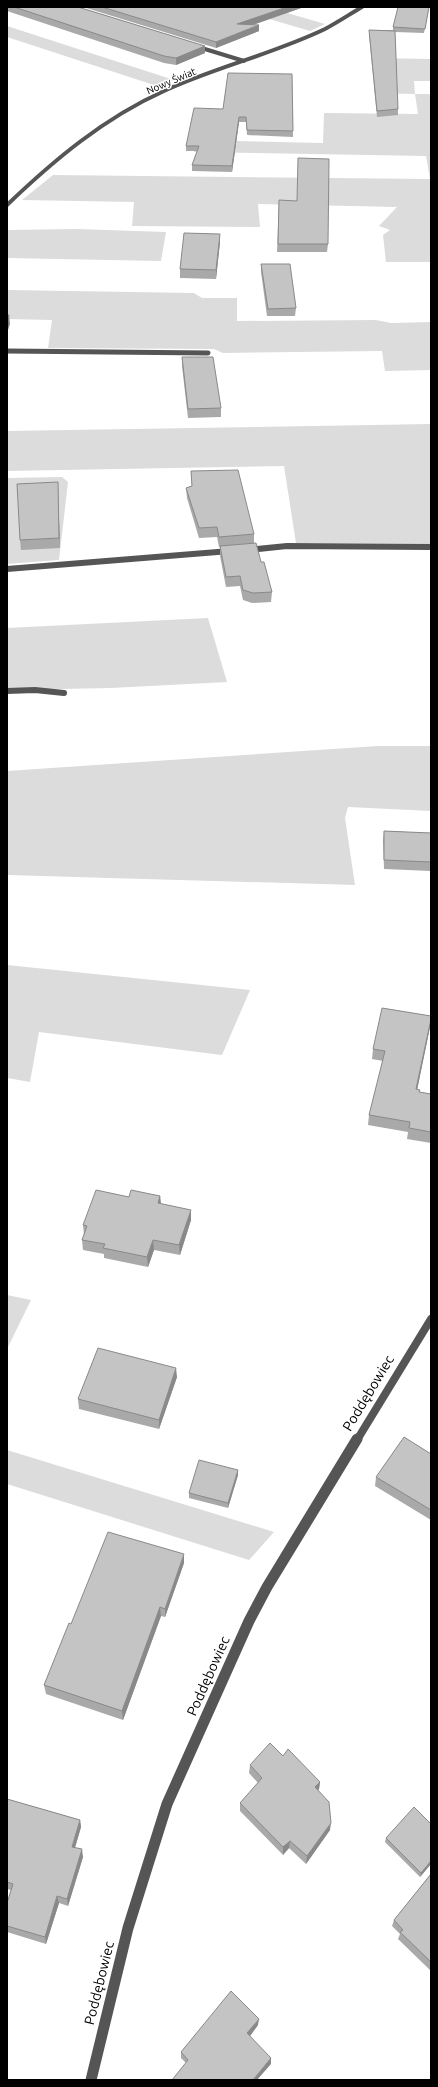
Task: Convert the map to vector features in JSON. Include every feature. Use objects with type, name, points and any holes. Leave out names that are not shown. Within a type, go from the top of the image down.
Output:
[{"type":"street","name":"Nowy Świat","points":[[7,205],[25,186],[54,162],[93,132],[115,118],[163,92],[321,31],[362,7]]},
{"type":"street","points":[[191,45],[244,61]]},
{"type":"street","points":[[7,352],[208,353]]},
{"type":"street","points":[[7,570],[287,546],[431,547]]},
{"type":"street","points":[[7,691],[35,690],[64,693]]},
{"type":"street","name":"Poddębowiec","points":[[90,2080],[128,1928],[167,1804],[230,1663],[267,1587],[431,1319]]},
{"type":"shaded area","points":[[228,7],[267,7],[325,24],[310,31]]},
{"type":"shaded area","points":[[7,26],[174,80],[157,86],[7,37]]},
{"type":"shaded area","points":[[374,58],[431,59],[431,81],[414,81],[415,94],[374,93]]},
{"type":"shaded area","points":[[415,94],[431,94],[431,262],[386,262],[383,235],[390,230],[379,226],[397,207],[258,204],[260,227],[132,226],[134,202],[22,200],[53,175],[430,179],[426,156],[194,152],[194,140],[323,143],[324,113],[418,114]]},
{"type":"shaded area","points":[[76,229],[166,232],[161,261],[7,258],[7,230]]},
{"type":"shaded area","points":[[7,290],[194,293],[202,298],[237,298],[237,321],[376,320],[391,323],[431,322],[431,370],[385,371],[382,351],[223,353],[214,349],[48,348],[52,320],[7,319]]},
{"type":"shaded area","points":[[431,424],[431,544],[296,543],[284,466],[7,471],[7,431]]},
{"type":"shaded area","points":[[62,477],[68,482],[59,560],[7,564],[7,478]]},
{"type":"shaded area","points":[[208,618],[227,682],[111,688],[7,690],[7,628]]},
{"type":"shaded area","points":[[378,746],[431,746],[431,811],[348,807],[345,818],[355,885],[7,875],[7,771]]},
{"type":"shaded area","points":[[7,965],[250,990],[222,1055],[39,1032],[30,1082],[7,1078]]},
{"type":"shaded area","points":[[7,1295],[31,1300],[7,1349]]},
{"type":"shaded area","points":[[7,1450],[274,1532],[249,1560],[7,1484]]},
{"type":"building","points":[[14,7],[78,7],[205,46],[176,58],[164,56]]},
{"type":"building","points":[[102,7],[287,7],[237,24],[259,25],[216,42]]},
{"type":"building","points":[[398,7],[429,7],[425,29],[393,27]]},
{"type":"building","points":[[369,30],[395,31],[398,109],[377,111]]},
{"type":"building","points":[[228,73],[292,74],[293,131],[247,130],[246,117],[239,117],[232,166],[192,165],[199,146],[186,146],[194,108],[223,109]]},
{"type":"building","points":[[298,158],[329,159],[328,244],[278,244],[279,200],[297,201]]},
{"type":"building","points":[[184,233],[220,234],[216,270],[180,269]]},
{"type":"building","points":[[261,264],[290,264],[296,308],[268,309]]},
{"type":"building","points":[[182,357],[213,357],[221,408],[188,409]]},
{"type":"building","points":[[238,470],[254,534],[219,537],[217,527],[199,528],[186,488],[192,486],[191,471]]},
{"type":"building","points":[[58,482],[59,538],[20,540],[17,484]]},
{"type":"building","points":[[256,543],[261,562],[264,562],[272,592],[253,593],[243,590],[240,576],[226,577],[220,546]]},
{"type":"building","points":[[384,831],[431,833],[431,862],[384,860]]},
{"type":"building","points":[[382,1008],[431,1016],[416,1089],[420,1090],[419,1092],[431,1094],[431,1132],[409,1128],[410,1122],[369,1115],[385,1051],[373,1049]]},
{"type":"building","points":[[96,1190],[129,1197],[131,1190],[160,1196],[158,1203],[191,1210],[179,1245],[153,1240],[147,1257],[103,1248],[105,1244],[82,1240],[87,1226],[83,1225]]},
{"type":"building","points":[[98,1348],[176,1368],[159,1420],[78,1399]]},
{"type":"building","points":[[404,1437],[431,1454],[431,1510],[376,1477]]},
{"type":"building","points":[[199,1460],[238,1470],[228,1503],[189,1493]]},
{"type":"building","points":[[108,1532],[184,1554],[165,1609],[160,1607],[122,1711],[44,1685],[69,1623],[71,1624]]},
{"type":"building","points":[[270,1743],[283,1756],[288,1749],[320,1782],[315,1787],[329,1802],[331,1823],[307,1856],[290,1841],[283,1847],[240,1803],[262,1778],[250,1765]]},
{"type":"building","points":[[7,1799],[80,1820],[72,1847],[82,1849],[67,1899],[57,1896],[45,1937],[7,1926],[7,1903],[13,1884],[7,1882]]},
{"type":"building","points":[[414,1807],[431,1824],[431,1861],[421,1873],[386,1838]]},
{"type":"building","points":[[431,1874],[431,1962],[400,1932],[403,1930],[394,1920]]},
{"type":"building","points":[[231,1991],[259,2019],[247,2033],[271,2058],[253,2080],[172,2080],[188,2060],[181,2052]]}]
